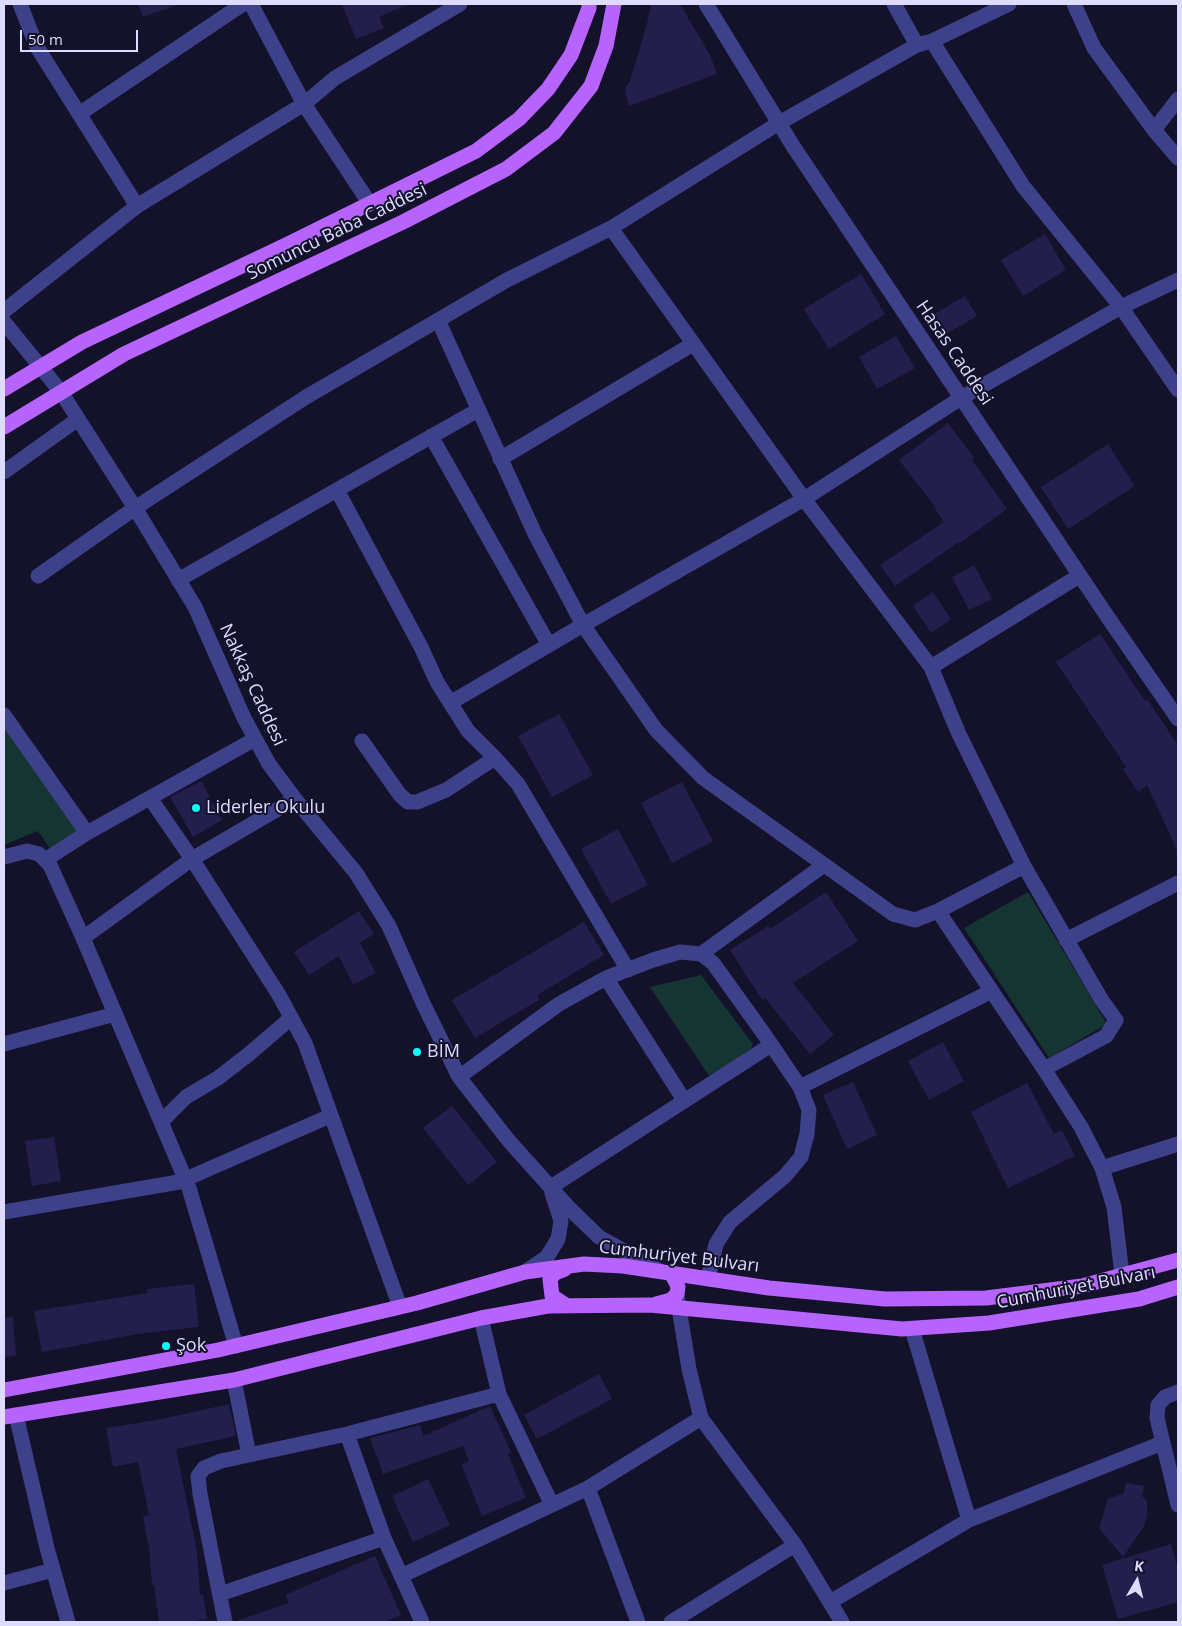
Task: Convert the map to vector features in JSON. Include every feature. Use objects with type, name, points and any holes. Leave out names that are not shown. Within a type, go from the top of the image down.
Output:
[{"type":"main road","name":"Somuncu Baba Caddesi","points":[[4,389],[82,342],[476,151],[519,119],[548,89],[571,55],[589,4]]},
{"type":"main road","name":"Somuncu Baba Caddesi","points":[[4,427],[124,354],[403,222],[506,169],[554,133],[591,86],[606,46],[614,4]]},
{"type":"main road","name":"Cumhuriyet Bulvarı","points":[[4,1390],[236,1346],[400,1307],[525,1272],[584,1264],[623,1266],[769,1288],[885,1299],[986,1298],[1082,1286],[1178,1260]]},
{"type":"main road","points":[[567,1306],[552,1296],[550,1279],[555,1273],[571,1266]]},
{"type":"main road","points":[[666,1272],[678,1287],[678,1301]]},
{"type":"main road","name":"Cumhuriyet Bulvarı","points":[[10,1416],[234,1380],[481,1318],[548,1306],[650,1305],[678,1301],[912,1329],[989,1323],[1139,1299],[1178,1287]]},
{"type":"street","points":[[20,4],[37,46],[137,206]]},
{"type":"street","points":[[79,114],[243,4]]},
{"type":"street","points":[[252,4],[304,104],[370,204]]},
{"type":"street","points":[[4,311],[137,206],[304,104],[335,78],[460,4]]},
{"type":"street","name":"Hasas Caddesi","points":[[706,4],[779,123],[1080,576],[1178,719]]},
{"type":"street","points":[[894,4],[917,45]]},
{"type":"street","points":[[38,576],[135,508],[306,397],[507,280],[611,228],[779,123],[917,45],[932,41],[1010,4]]},
{"type":"street","points":[[1074,4],[1094,48],[1154,130],[1178,158]]},
{"type":"street","points":[[932,41],[1023,186],[1121,307],[1178,390]]},
{"type":"street","points":[[1154,130],[1178,99]]},
{"type":"street","points":[[611,228],[804,499],[931,667],[958,732],[1024,866],[1101,999],[1116,1020],[1106,1036],[1044,1069]]},
{"type":"street","points":[[450,703],[804,499],[961,398],[1121,307],[1178,280]]},
{"type":"street","points":[[438,320],[535,534],[583,625],[656,730],[703,778],[893,914],[915,920],[938,911],[1024,866]]},
{"type":"street","name":"Nakkaş Caddesi","points":[[4,322],[61,392],[195,607],[244,718],[269,764],[294,799],[356,873],[389,926],[423,1003],[460,1077],[509,1141],[570,1209],[599,1237],[666,1272]]},
{"type":"street","points":[[500,459],[693,344]]},
{"type":"street","points":[[178,580],[478,410]]},
{"type":"street","points":[[4,472],[78,419]]},
{"type":"street","points":[[432,436],[549,645]]},
{"type":"street","points":[[337,490],[421,647],[437,682],[468,731],[518,784],[628,970]]},
{"type":"street","points":[[931,667],[1080,576]]},
{"type":"street","points":[[4,715],[87,833]]},
{"type":"street","points":[[45,860],[87,833],[255,739]]},
{"type":"street","points":[[362,741],[400,795],[408,802],[417,802],[446,790],[495,758]]},
{"type":"street","points":[[150,798],[192,859],[279,995],[305,1043],[400,1307]]},
{"type":"street","points":[[83,938],[192,859],[294,799]]},
{"type":"street","points":[[4,857],[26,851],[39,854],[50,865],[116,1014],[185,1179],[236,1346]]},
{"type":"street","points":[[701,954],[824,865]]},
{"type":"street","points":[[1066,940],[1178,884]]},
{"type":"street","points":[[938,911],[1044,1069],[1081,1128],[1102,1168],[1114,1207],[1122,1275]]},
{"type":"street","points":[[460,1077],[559,1004],[606,978],[652,960],[680,952],[701,954],[713,963],[800,1087],[809,1110],[807,1134],[801,1157],[785,1176],[730,1222],[716,1244],[708,1279]]},
{"type":"street","points":[[606,978],[684,1100]]},
{"type":"street","points":[[800,1087],[992,991]]},
{"type":"street","points":[[4,1044],[116,1014]]},
{"type":"street","points":[[162,1122],[186,1097],[218,1078],[291,1018]]},
{"type":"street","points":[[525,1272],[547,1258],[558,1239],[561,1221],[551,1187],[772,1045]]},
{"type":"street","points":[[4,1212],[179,1182],[330,1116]]},
{"type":"street","points":[[1102,1168],[1178,1144]]},
{"type":"street","points":[[678,1301],[690,1369],[702,1418],[795,1545],[842,1622]]},
{"type":"street","points":[[481,1318],[499,1394],[552,1506]]},
{"type":"street","points":[[912,1329],[969,1520]]},
{"type":"street","points":[[234,1380],[249,1455]]},
{"type":"street","points":[[1178,1392],[1165,1397],[1158,1405],[1157,1418],[1178,1505]]},
{"type":"street","points":[[225,1622],[198,1476],[204,1468],[222,1460],[347,1434],[499,1394]]},
{"type":"street","points":[[10,1416],[68,1622]]},
{"type":"street","points":[[401,1576],[588,1488],[702,1418]]},
{"type":"street","points":[[347,1434],[384,1538],[422,1622]]},
{"type":"street","points":[[830,1602],[969,1520],[1162,1443]]},
{"type":"street","points":[[588,1488],[638,1622]]},
{"type":"street","points":[[220,1594],[384,1538]]},
{"type":"street","points":[[671,1622],[795,1545]]},
{"type":"street","points":[[4,1583],[53,1570]]},
{"type":"green space","points":[[4,725],[81,828],[51,850],[38,831],[4,845]]},
{"type":"green space","points":[[1028,892],[1107,1024],[1049,1058],[964,928]]},
{"type":"green space","points":[[701,975],[753,1044],[750,1052],[709,1076],[650,987]]},
{"type":"building","points":[[138,4],[176,4],[177,5],[143,17]]},
{"type":"building","points":[[342,4],[409,4],[379,17],[384,28],[356,39]]},
{"type":"building","points":[[651,4],[680,4],[710,55],[717,74],[629,106],[625,92],[626,86],[630,81]]},
{"type":"building","points":[[1045,234],[1066,270],[1023,296],[1001,260]]},
{"type":"building","points":[[861,274],[885,314],[829,349],[804,309]]},
{"type":"building","points":[[965,296],[977,316],[946,334],[934,314]]},
{"type":"building","points":[[896,336],[915,368],[877,389],[859,357]]},
{"type":"building","points":[[948,423],[974,458],[972,460],[1007,509],[895,586],[880,565],[944,522],[936,508],[899,460]]},
{"type":"building","points":[[1108,444],[1135,486],[1068,529],[1041,487]]},
{"type":"building","points":[[974,565],[992,599],[969,610],[952,577]]},
{"type":"building","points":[[933,592],[951,619],[931,633],[913,606]]},
{"type":"building","points":[[1100,634],[1145,701],[1147,699],[1178,745],[1178,852],[1147,785],[1138,792],[1123,769],[1126,767],[1056,662]]},
{"type":"building","points":[[559,714],[593,775],[552,797],[518,736]]},
{"type":"building","name":"Liderler Okulu","points":[[201,781],[222,820],[193,837],[170,797]]},
{"type":"building","points":[[682,782],[713,841],[672,863],[641,803]]},
{"type":"building","points":[[618,829],[648,885],[611,904],[581,849]]},
{"type":"building","points":[[826,892],[858,941],[793,983],[834,1035],[810,1054],[765,998],[762,1000],[730,950],[768,926],[770,929]]},
{"type":"building","points":[[359,911],[374,934],[360,943],[376,973],[353,985],[339,956],[309,975],[294,952]]},
{"type":"building","points":[[584,922],[604,955],[537,995],[539,1000],[475,1038],[452,1000]]},
{"type":"building","points":[[943,1042],[964,1081],[929,1100],[908,1061]]},
{"type":"building","points":[[853,1082],[877,1135],[847,1149],[823,1095]]},
{"type":"building","points":[[1027,1083],[1054,1134],[1062,1130],[1075,1156],[1008,1188],[971,1112]]},
{"type":"building","points":[[452,1106],[497,1162],[468,1185],[423,1128]]},
{"type":"building","points":[[54,1137],[61,1181],[32,1186],[25,1141]]},
{"type":"building","points":[[194,1284],[199,1327],[138,1334],[42,1352],[34,1311],[148,1293],[147,1289]]},
{"type":"building","points":[[13,1317],[16,1356],[4,1357],[4,1318]]},
{"type":"building","points":[[599,1374],[612,1399],[537,1439],[524,1415]]},
{"type":"building","points":[[229,1404],[236,1436],[176,1449],[197,1552],[200,1595],[203,1594],[207,1619],[188,1622],[159,1622],[154,1585],[152,1586],[149,1545],[143,1516],[149,1515],[138,1462],[113,1467],[106,1428],[162,1419]]},
{"type":"building","points":[[490,1406],[511,1452],[508,1454],[526,1498],[482,1516],[461,1464],[469,1461],[463,1446],[383,1474],[370,1438],[420,1425],[423,1436]]},
{"type":"building","points":[[428,1479],[450,1525],[413,1542],[392,1496]]},
{"type":"building","points":[[1126,1483],[1144,1486],[1142,1496],[1147,1501],[1147,1516],[1143,1528],[1123,1557],[1099,1528],[1108,1499],[1124,1493]]},
{"type":"building","points":[[1171,1544],[1178,1570],[1178,1602],[1118,1619],[1102,1565]]},
{"type":"building","points":[[375,1556],[401,1615],[384,1622],[239,1622],[239,1620],[289,1603],[285,1595]]},
{"type":"place","name":"Liderler Okulu","points":[[196,808]]},
{"type":"place","name":"BİM","points":[[417,1052]]},
{"type":"place","name":"Şok","points":[[166,1346]]}]
